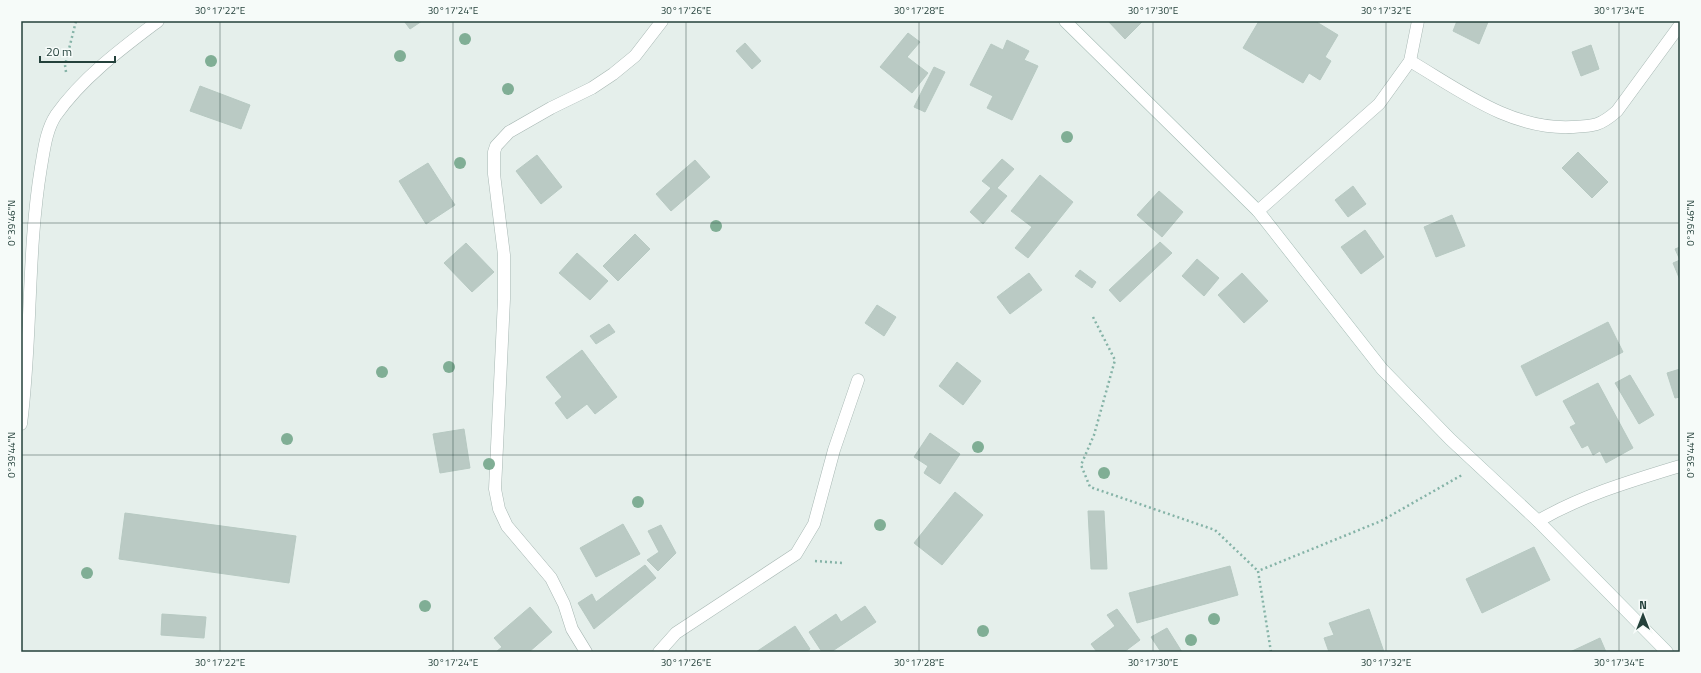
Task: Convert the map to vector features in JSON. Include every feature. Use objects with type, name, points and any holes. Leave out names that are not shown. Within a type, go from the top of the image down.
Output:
[{"type":"street","points":[[21,424],[25,389],[35,206],[47,136],[56,116],[95,71],[158,21]]},
{"type":"street","points":[[586,652],[572,629],[564,604],[551,578],[506,526],[496,501],[495,489],[504,299],[504,255],[494,174],[494,152],[496,146],[509,132],[551,108],[592,88],[613,74],[635,56],[662,21]]},
{"type":"street","points":[[1066,21],[1258,211],[1382,369],[1450,439],[1538,521],[1667,652]]},
{"type":"street","points":[[1258,211],[1379,104],[1410,60],[1418,21]]},
{"type":"street","points":[[1410,60],[1489,107],[1517,120],[1549,126],[1588,126],[1604,123],[1617,111],[1680,25]]},
{"type":"street","points":[[659,652],[676,633],[791,559],[796,554],[814,524],[834,450],[858,380]]},
{"type":"street","points":[[1538,521],[1560,508],[1603,490],[1680,466]]},
{"type":"path","points":[[76,21],[65,65],[71,91],[76,92]]},
{"type":"path","points":[[1093,317],[1115,360],[1094,435],[1081,465],[1090,487],[1215,530],[1258,571],[1271,652]]},
{"type":"path","points":[[1258,571],[1381,521],[1478,466]]},
{"type":"building","points":[[404,21],[422,21],[410,29]]},
{"type":"building","points":[[1108,21],[1143,21],[1125,39]]},
{"type":"building","points":[[1259,21],[1315,21],[1338,35],[1325,57],[1331,61],[1320,80],[1309,73],[1303,83],[1243,48]]},
{"type":"building","points":[[1457,21],[1488,22],[1479,44],[1453,31]]},
{"type":"building","points":[[908,33],[920,42],[907,57],[928,73],[912,93],[880,67]]},
{"type":"building","points":[[1007,40],[1029,51],[1024,60],[1038,66],[1012,120],[987,108],[993,96],[970,85],[991,44],[1003,50]]},
{"type":"building","points":[[745,43],[761,61],[752,69],[736,51]]},
{"type":"building","points":[[1591,45],[1599,69],[1581,76],[1572,52]]},
{"type":"building","points":[[934,67],[945,72],[925,112],[914,107]]},
{"type":"building","points":[[200,86],[250,105],[241,129],[190,111]]},
{"type":"building","points":[[1578,152],[1608,182],[1592,198],[1562,168]]},
{"type":"building","points":[[537,155],[562,187],[541,204],[516,171]]},
{"type":"building","points":[[1002,159],[1014,169],[997,188],[1007,196],[983,224],[970,212],[991,188],[982,181]]},
{"type":"building","points":[[695,160],[710,177],[671,211],[656,194]]},
{"type":"building","points":[[428,163],[455,205],[426,224],[399,181]]},
{"type":"building","points":[[1040,175],[1073,202],[1028,258],[1015,248],[1032,227],[1011,211]]},
{"type":"building","points":[[1353,186],[1366,204],[1348,217],[1335,200]]},
{"type":"building","points":[[1159,191],[1183,212],[1162,237],[1137,215]]},
{"type":"building","points":[[1452,215],[1465,246],[1436,257],[1424,227]]},
{"type":"building","points":[[1365,230],[1384,257],[1361,274],[1341,247]]},
{"type":"building","points":[[635,234],[650,249],[618,281],[603,266]]},
{"type":"building","points":[[1160,242],[1172,253],[1120,302],[1109,290]]},
{"type":"building","points":[[466,243],[494,272],[472,292],[444,263]]},
{"type":"building","points":[[1680,247],[1680,260],[1675,249]]},
{"type":"building","points":[[577,253],[608,281],[590,300],[559,273]]},
{"type":"building","points":[[1197,259],[1219,278],[1204,296],[1182,276]]},
{"type":"building","points":[[1680,260],[1680,280],[1673,263]]},
{"type":"building","points":[[1080,270],[1096,282],[1092,288],[1075,276]]},
{"type":"building","points":[[1029,273],[1042,290],[1010,314],[997,297]]},
{"type":"building","points":[[1242,273],[1268,301],[1244,323],[1218,295]]},
{"type":"building","points":[[877,305],[896,317],[884,336],[865,323]]},
{"type":"building","points":[[1608,322],[1623,352],[1536,396],[1521,366]]},
{"type":"building","points":[[609,324],[615,332],[596,344],[590,336]]},
{"type":"building","points":[[582,350],[617,397],[595,414],[587,404],[567,419],[555,403],[562,397],[546,377]]},
{"type":"building","points":[[957,362],[981,381],[963,405],[939,386]]},
{"type":"building","points":[[1680,369],[1680,397],[1675,398],[1667,373]]},
{"type":"building","points":[[1630,375],[1654,415],[1639,424],[1615,383]]},
{"type":"building","points":[[1598,383],[1633,448],[1606,463],[1600,451],[1593,455],[1588,445],[1582,448],[1570,427],[1576,424],[1563,401]]},
{"type":"building","points":[[464,429],[470,468],[440,473],[433,434]]},
{"type":"building","points":[[930,433],[960,454],[940,484],[924,473],[928,466],[914,457]]},
{"type":"building","points":[[955,492],[983,515],[942,565],[914,543]]},
{"type":"building","points":[[1088,511],[1104,511],[1107,569],[1091,569]]},
{"type":"building","points":[[125,513],[296,536],[289,583],[119,559]]},
{"type":"building","points":[[623,524],[640,554],[596,577],[580,548]]},
{"type":"building","points":[[661,525],[676,553],[658,571],[647,560],[659,552],[648,531]]},
{"type":"building","points":[[1534,547],[1550,580],[1482,613],[1466,579]]},
{"type":"building","points":[[645,565],[656,578],[594,629],[578,603],[592,594],[596,602]]},
{"type":"building","points":[[1230,566],[1238,595],[1137,623],[1129,593]]},
{"type":"building","points":[[865,606],[876,622],[831,652],[822,652],[809,632],[836,614],[841,622]]},
{"type":"building","points":[[530,607],[552,632],[529,652],[496,652],[502,647],[494,638]]},
{"type":"building","points":[[1117,609],[1140,640],[1124,652],[1097,652],[1091,644],[1115,626],[1107,615]]},
{"type":"building","points":[[1369,609],[1384,652],[1329,652],[1324,638],[1334,635],[1329,623]]},
{"type":"building","points":[[162,614],[206,617],[204,638],[161,635]]},
{"type":"building","points":[[795,626],[810,649],[806,652],[756,652]]},
{"type":"building","points":[[1167,628],[1182,652],[1161,652],[1151,637]]},
{"type":"building","points":[[1600,638],[1606,652],[1570,652]]}]
